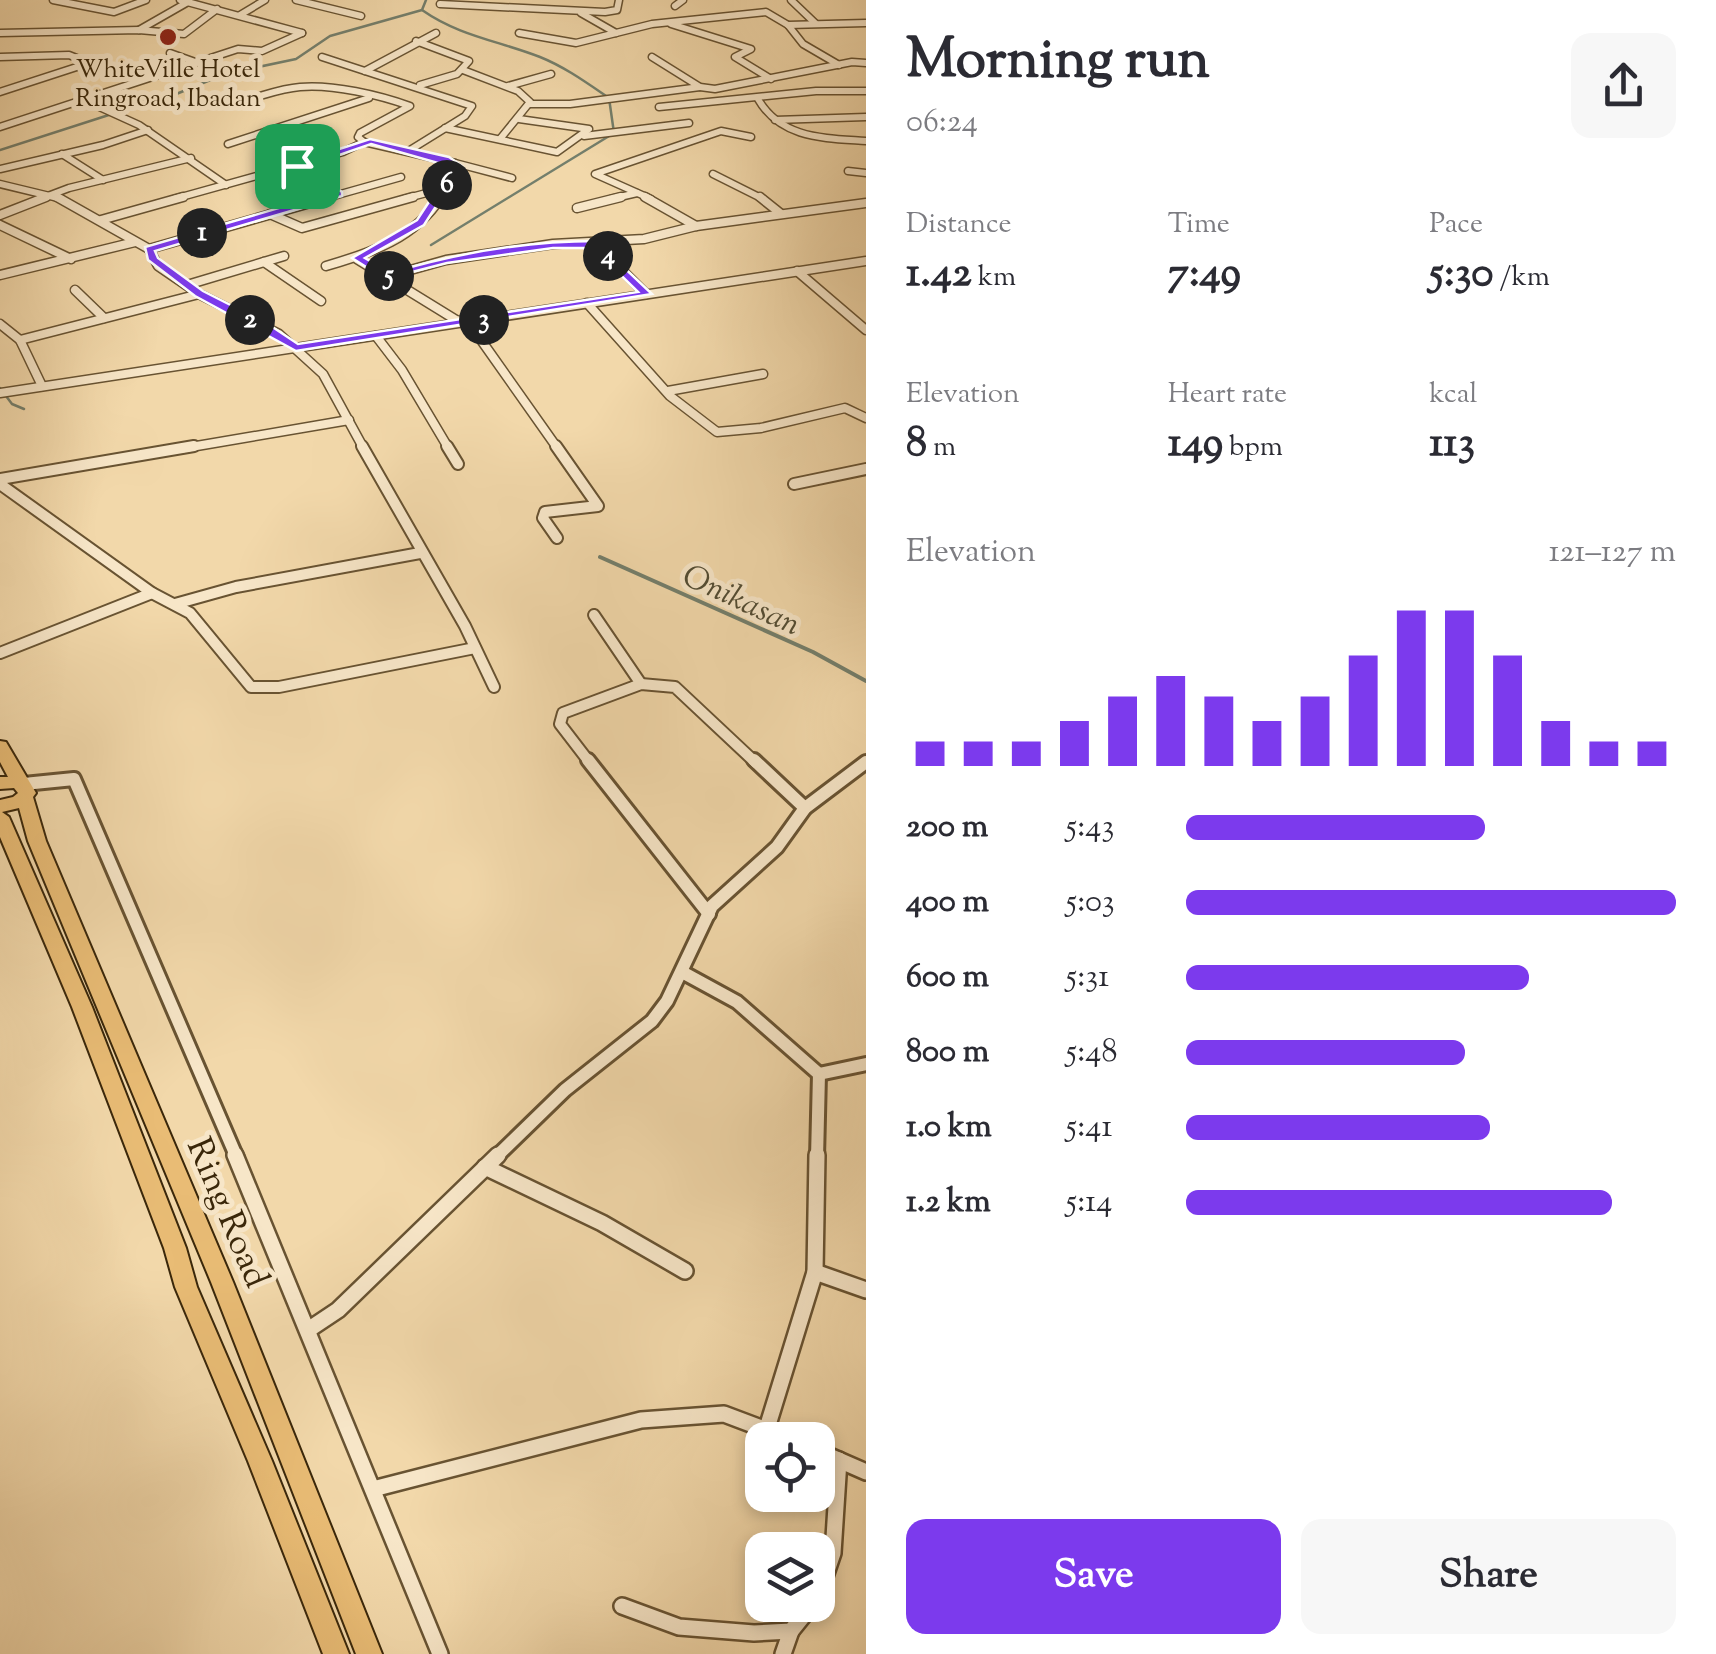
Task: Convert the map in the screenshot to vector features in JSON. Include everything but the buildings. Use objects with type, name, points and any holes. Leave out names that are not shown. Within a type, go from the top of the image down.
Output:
[{"type":"main road","name":"Ring Road","points":[[0,746],[24,789],[37,840],[222,1282],[369,1654]]},
{"type":"main road","points":[[0,782],[24,789],[18,802],[0,806]]},
{"type":"main road","name":"Ring Road","points":[[2,824],[82,1008],[175,1248],[186,1288],[336,1654]]},
{"type":"street","points":[[57,1],[114,12],[146,0]]},
{"type":"street","points":[[240,15],[265,0]]},
{"type":"street","points":[[296,0],[362,16]]},
{"type":"street","points":[[440,4],[588,13],[616,10],[618,0]]},
{"type":"street","points":[[674,6],[683,0]]},
{"type":"street","points":[[791,0],[815,23]]},
{"type":"street","points":[[0,127],[241,48],[266,50],[302,33],[184,1],[139,30]]},
{"type":"street","points":[[0,33],[139,30],[184,34],[217,9]]},
{"type":"street","points":[[518,33],[576,44],[667,22],[762,11],[788,25],[803,44],[838,65]]},
{"type":"street","points":[[588,13],[616,33]]},
{"type":"street","points":[[667,22],[697,35],[726,36],[751,49],[735,57],[771,79]]},
{"type":"street","points":[[788,25],[866,26]]},
{"type":"street","points":[[366,71],[436,33]]},
{"type":"street","points":[[416,41],[470,60],[463,70],[417,86]]},
{"type":"street","points":[[170,53],[198,62]]},
{"type":"street","points":[[0,57],[69,55],[89,62],[0,92]]},
{"type":"street","points":[[322,57],[472,106],[410,150]]},
{"type":"street","points":[[652,57],[700,87]]},
{"type":"street","points":[[463,70],[508,86],[530,104],[570,104],[700,87],[723,89],[838,65],[866,63]]},
{"type":"street","points":[[801,72],[816,91]]},
{"type":"street","points":[[508,86],[550,74]]},
{"type":"street","points":[[198,98],[222,107],[308,86],[395,99],[410,106],[360,133],[358,137],[364,142]]},
{"type":"street","points":[[660,107],[816,91],[866,92]]},
{"type":"street","points":[[228,144],[373,96]]},
{"type":"street","points":[[758,99],[775,120],[794,133],[866,142]]},
{"type":"street","points":[[84,100],[148,130],[226,185]]},
{"type":"street","points":[[500,138],[530,104]]},
{"type":"street","points":[[775,120],[866,117]]},
{"type":"street","points":[[445,128],[557,152],[588,128],[519,118]]},
{"type":"street","points":[[582,136],[689,122]]},
{"type":"street","points":[[0,169],[148,130]]},
{"type":"street","points":[[696,226],[672,208],[595,174],[721,131],[752,137]]},
{"type":"street","points":[[101,220],[297,166],[364,142],[410,150],[512,178]]},
{"type":"street","points":[[62,154],[103,180]]},
{"type":"street","points":[[0,215],[51,194],[191,158]]},
{"type":"street","points":[[326,266],[357,258],[420,222],[456,171],[454,163]]},
{"type":"street","points":[[297,166],[338,194]]},
{"type":"street","points":[[848,170],[866,173]]},
{"type":"street","points":[[713,174],[753,191],[780,213]]},
{"type":"street","points":[[149,249],[401,177]]},
{"type":"street","points":[[0,184],[51,194],[101,220],[149,249],[158,266],[199,294],[264,326],[296,347],[326,379],[494,687]]},
{"type":"street","points":[[270,214],[294,228],[305,228],[445,188]]},
{"type":"street","points":[[577,208],[637,194]]},
{"type":"street","points":[[389,276],[446,260],[553,244],[644,239],[696,226],[866,203]]},
{"type":"street","points":[[0,225],[70,259]]},
{"type":"street","points":[[0,236],[12,232]]},
{"type":"street","points":[[0,276],[136,242]]},
{"type":"street","points":[[596,244],[646,294]]},
{"type":"street","points":[[187,285],[284,256]]},
{"type":"street","points":[[357,258],[456,320],[469,322],[598,506],[596,510],[544,512],[543,518],[557,538]]},
{"type":"street","points":[[5,392],[866,261]]},
{"type":"street","points":[[264,262],[321,301]]},
{"type":"street","points":[[797,271],[866,330]]},
{"type":"street","points":[[76,290],[104,318]]},
{"type":"street","points":[[20,340],[199,294]]},
{"type":"street","points":[[587,304],[703,426],[718,432],[845,408],[866,418]]},
{"type":"street","points":[[0,324],[20,340],[42,386]]},
{"type":"street","points":[[376,336],[402,370],[458,464]]},
{"type":"street","points":[[668,391],[763,374]]},
{"type":"street","points":[[0,482],[349,420]]},
{"type":"street","points":[[794,484],[866,469]]},
{"type":"street","points":[[0,482],[152,594],[199,620],[251,687],[278,687],[475,648]]},
{"type":"street","points":[[174,604],[236,587],[420,552]]},
{"type":"street","points":[[0,653],[152,594]]},
{"type":"street","points":[[594,615],[641,684]]},
{"type":"street","points":[[709,914],[560,724],[563,714],[641,684],[660,684],[684,693],[804,808]]},
{"type":"street","points":[[308,1330],[338,1310],[565,1090],[652,1022],[682,972],[693,940],[712,906],[777,846],[804,808],[866,762]]},
{"type":"street","points":[[24,789],[74,779],[173,1003],[440,1654]]},
{"type":"street","points":[[682,972],[738,1002],[819,1074],[815,1272],[769,1422]]},
{"type":"street","points":[[819,1074],[866,1064]]},
{"type":"street","points":[[485,1167],[602,1223],[685,1271]]},
{"type":"street","points":[[815,1272],[866,1290]]},
{"type":"street","points":[[373,1489],[641,1420],[724,1414],[749,1422]]},
{"type":"street","points":[[835,1458],[866,1472]]},
{"type":"street","points":[[834,1532],[839,1460]]},
{"type":"street","points":[[622,1606],[678,1628],[791,1630]]},
{"type":"street","points":[[783,1654],[798,1622]]},
{"type":"waterway","points":[[422,10],[426,0]]},
{"type":"waterway","points":[[0,150],[115,113],[123,104],[169,97],[225,74],[296,59],[330,36],[422,10]]},
{"type":"waterway","points":[[422,10],[450,26],[540,57],[576,76],[609,98],[614,133],[431,245]]},
{"type":"waterway","points":[[0,388],[12,404],[24,409]]},
{"type":"waterway","name":"Onikasan","points":[[600,557],[813,652],[866,681]]},
{"type":"place","name":"WhiteVille Hotel Ringroad, Ibadan","points":[[168,37]]},
{"type":"route","points":[[370,142],[457,166],[431,212],[405,234],[357,258],[389,276],[446,260],[553,244],[596,244],[646,294],[296,347],[279,334],[199,294],[153,260],[149,249],[338,194],[297,166],[370,142]]}]
